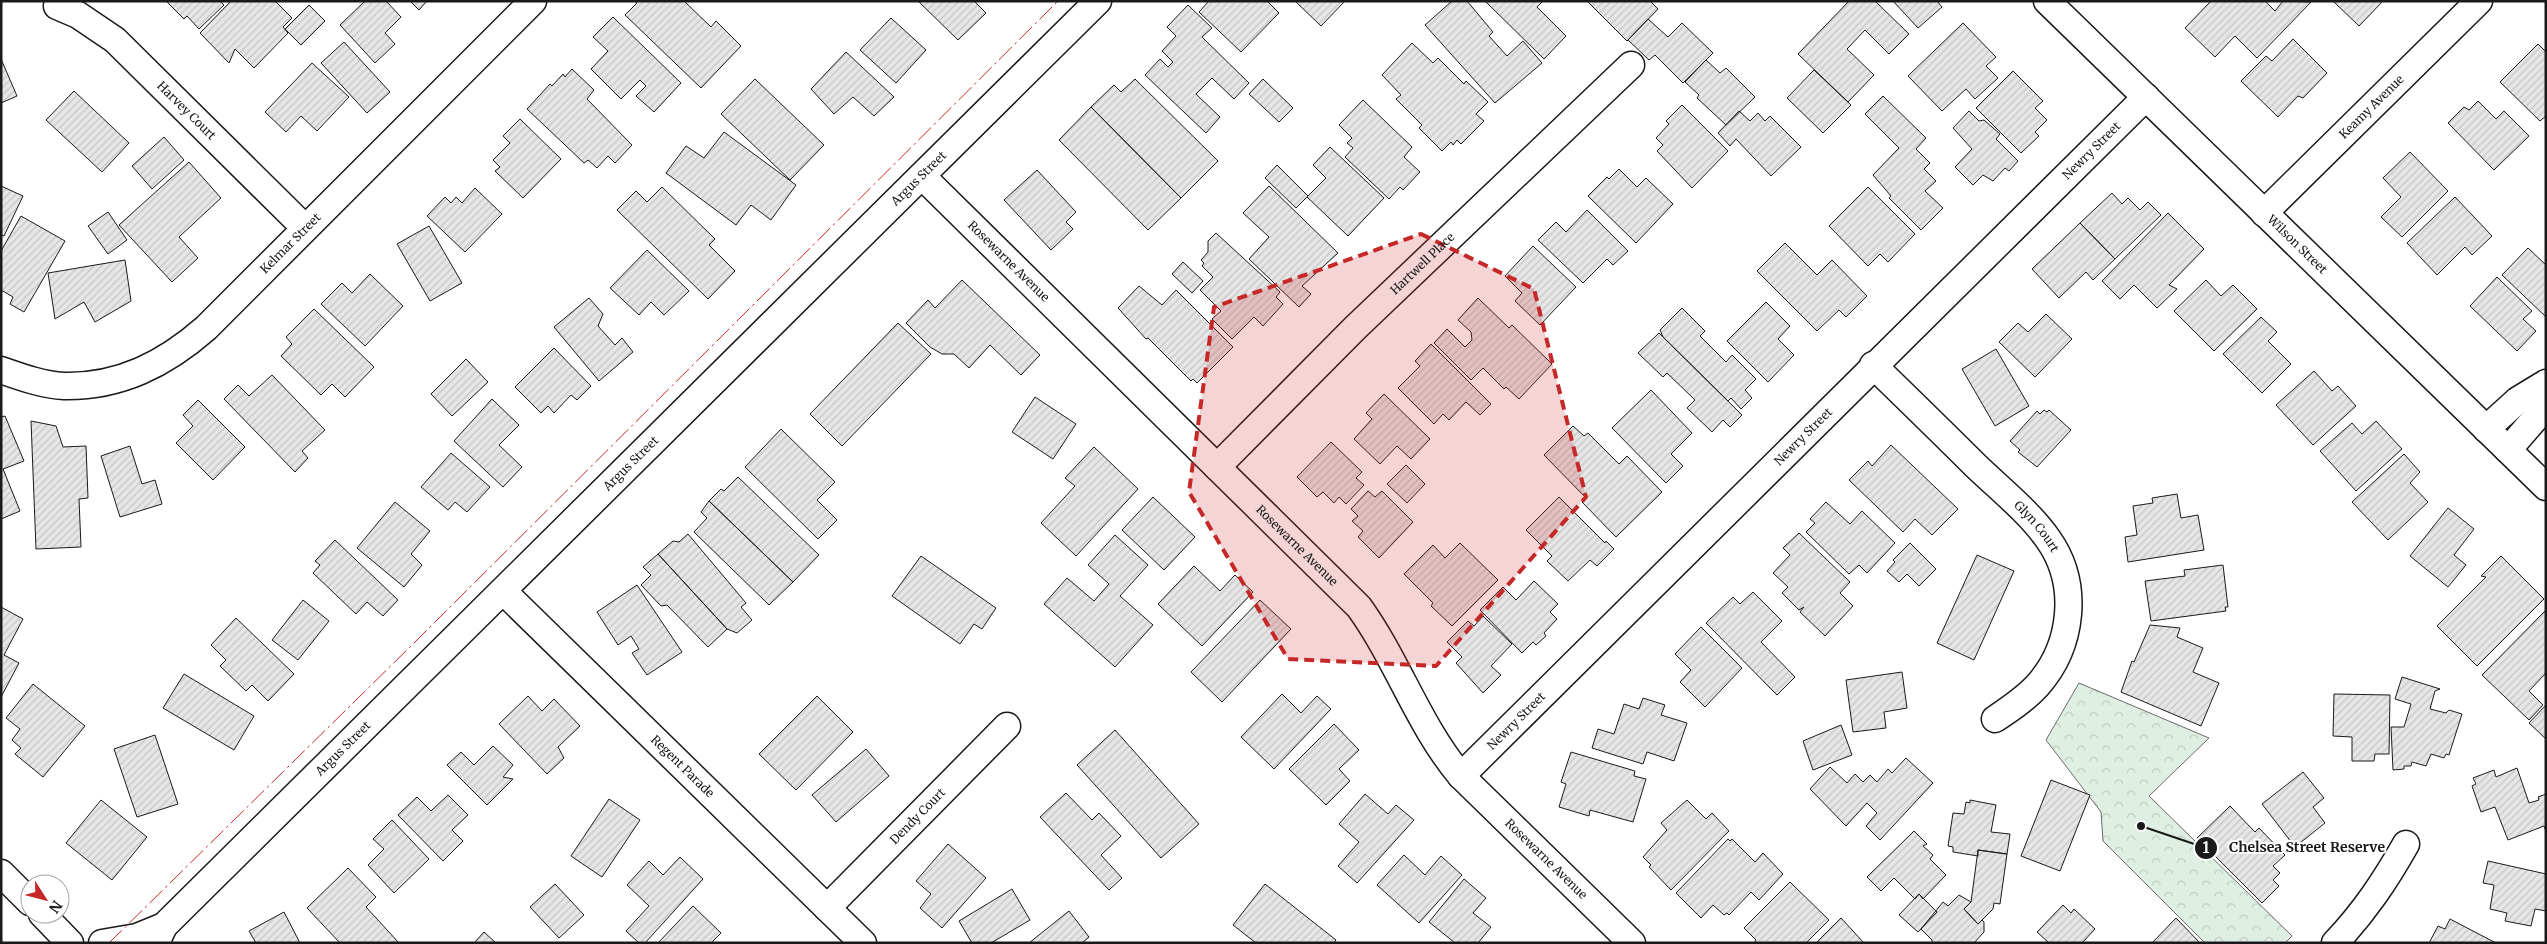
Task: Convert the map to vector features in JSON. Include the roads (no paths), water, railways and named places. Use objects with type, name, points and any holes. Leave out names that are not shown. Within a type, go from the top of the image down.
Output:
[{"type":"street","name":"Kelmar Street","points":[[1,370],[29,379],[63,386],[99,384],[129,376],[164,361],[206,328],[533,1]]},
{"type":"street","name":"Argus Street","points":[[102,943],[160,934],[1098,1]]},
{"type":"street","name":"Wilson Street","points":[[2047,1],[2546,487]]},
{"type":"street","name":"Keamy Avenue","points":[[2264,213],[2479,1]]},
{"type":"street","name":"Harvey Court","points":[[57,6],[78,15],[115,40],[305,228]]},
{"type":"street","name":"Hartwell Place","points":[[1216,467],[1355,328],[1631,65]]},
{"type":"street","name":"Newry Street","points":[[1461,776],[1873,365],[2146,98]]},
{"type":"street","name":"Rosewarne Avenue","points":[[923,177],[1360,607],[1373,626],[1428,732],[1443,755],[1461,776],[1632,943]]},
{"type":"street","name":"Glyn Court","points":[[1873,365],[2032,521],[2060,558],[2070,603],[2067,625],[2059,650],[2046,675],[2036,688],[1996,719]]},
{"type":"street","points":[[2486,429],[2518,400],[2546,383]]},
{"type":"street","points":[[2508,450],[2546,406]]},
{"type":"street","name":"Regent Parade","points":[[503,591],[863,943]]},
{"type":"street","name":"Dendy Court","points":[[827,908],[1007,726]]},
{"type":"street","points":[[2335,943],[2363,912],[2379,890],[2406,844]]},
{"type":"street","points":[[1,873],[20,892]]},
{"type":"street","points":[[54,924],[76,942]]},
{"type":"place","name":"Chelsea Street Reserve","points":[[2141,826]]}]
